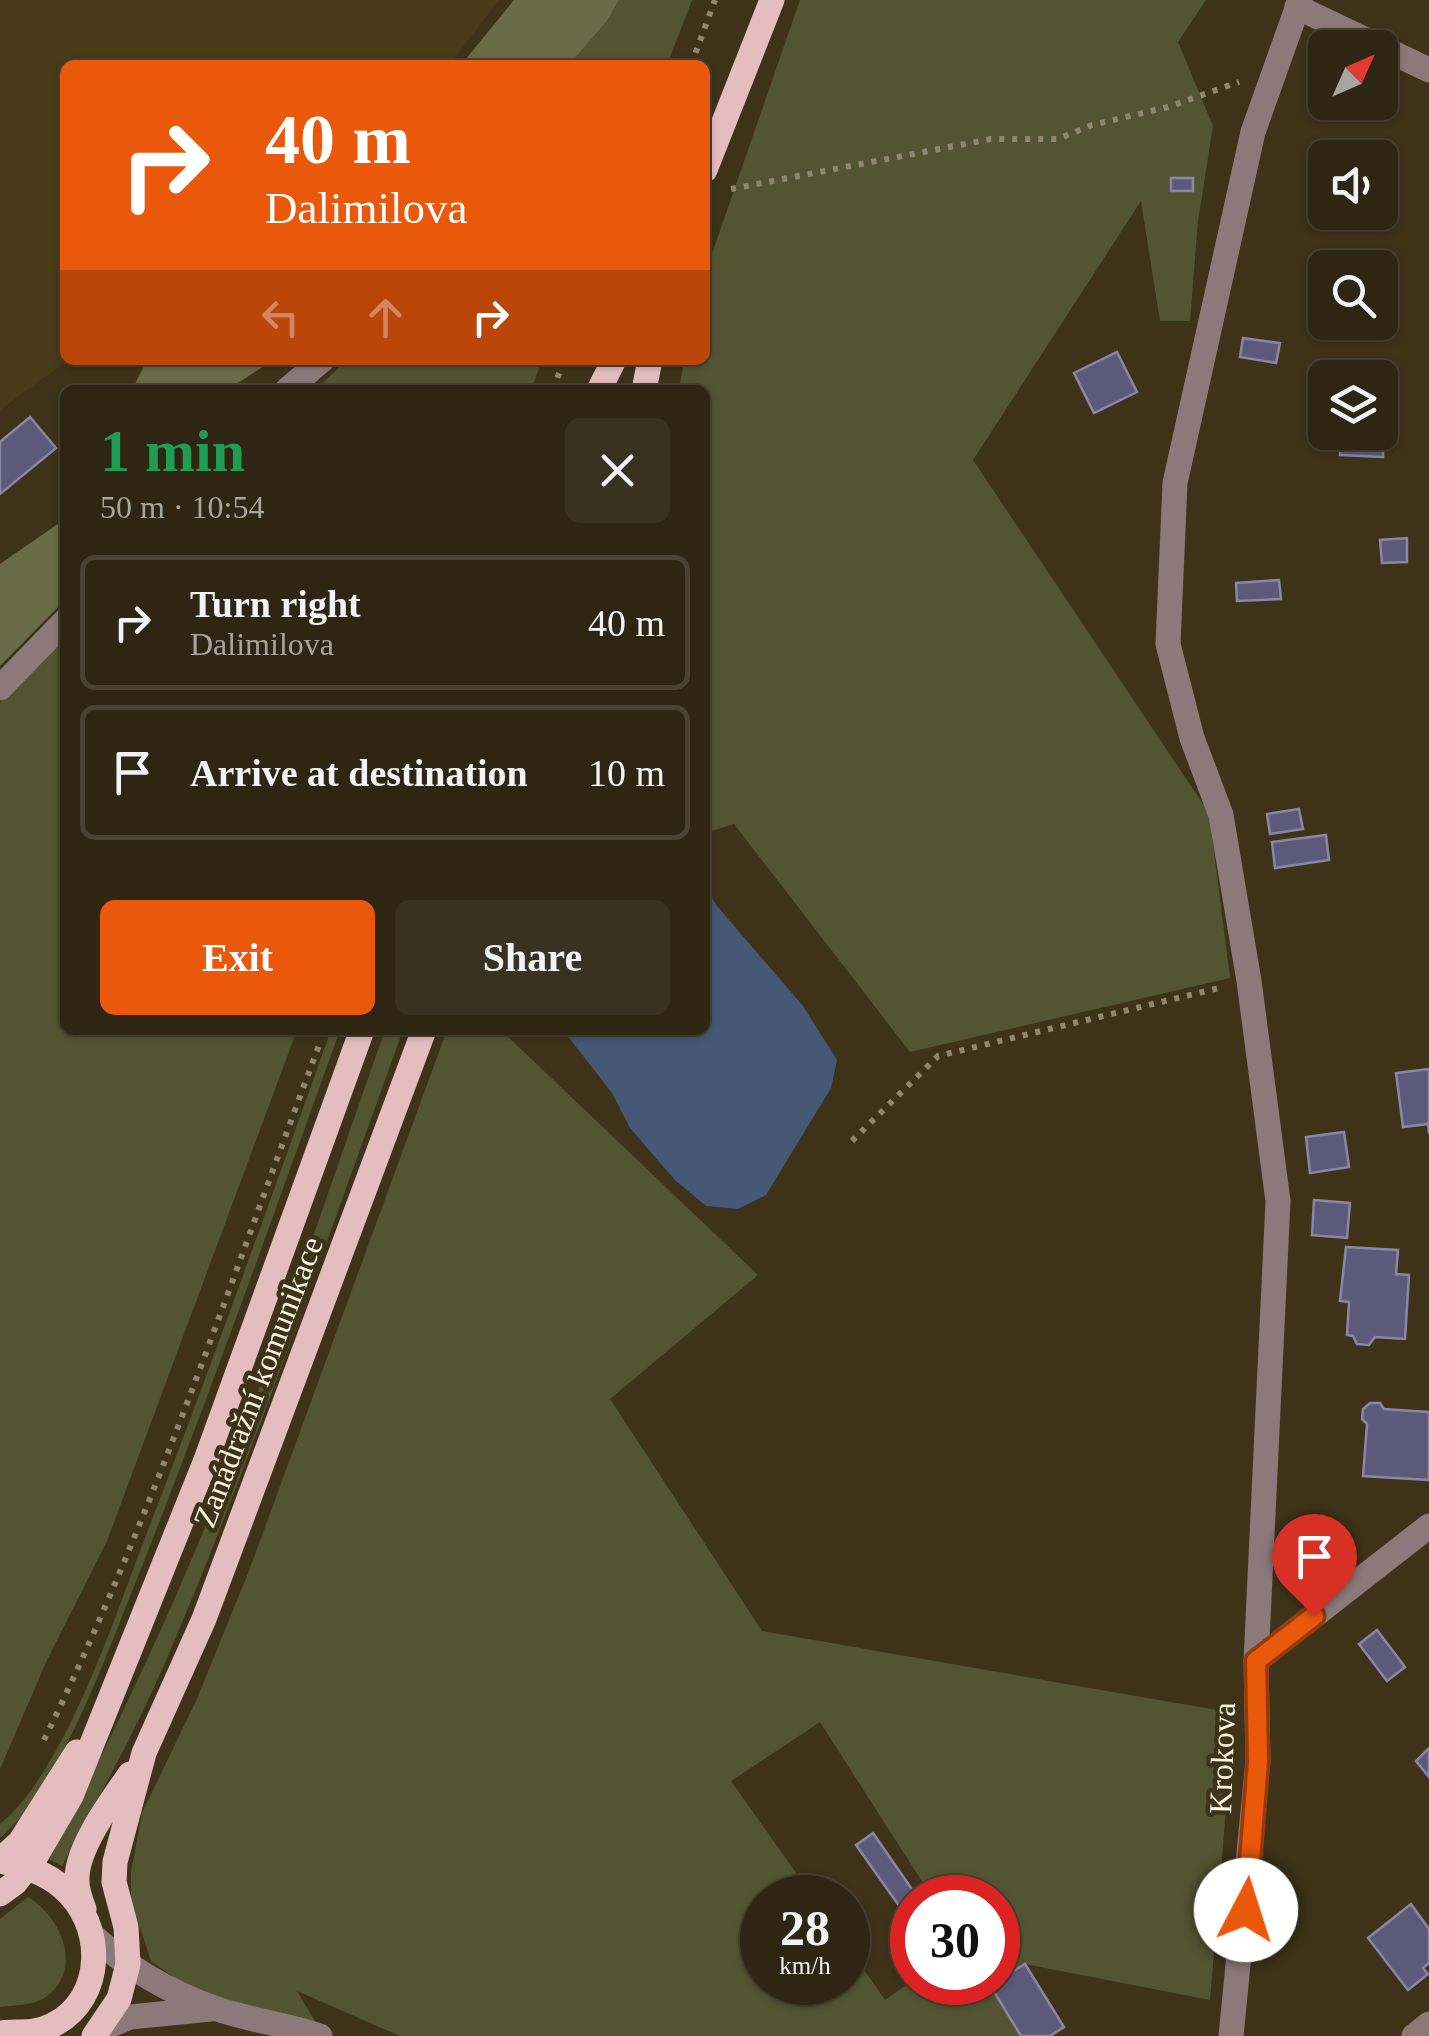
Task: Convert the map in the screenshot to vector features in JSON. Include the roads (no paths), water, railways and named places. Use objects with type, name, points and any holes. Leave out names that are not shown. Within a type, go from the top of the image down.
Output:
[{"type":"main road","points":[[710,157],[772,0]]},
{"type":"main road","name":"Zanádražní komunikace","points":[[0,1894],[28,1867],[71,1796],[206,1460],[360,1035]]},
{"type":"main road","name":"Zanádražní komunikace","points":[[128,1964],[129,1943],[114,1882],[114,1862],[144,1753],[204,1620],[422,1035]]},
{"type":"main road","name":"Zanádražní komunikace","points":[[0,1861],[27,1832],[110,1702]]},
{"type":"main road","name":"Zanádražní komunikace","points":[[0,2033],[42,2028],[71,2012],[91,1981],[95,1960],[90,1926],[78,1889],[80,1860],[107,1808],[144,1753]]},
{"type":"main road","points":[[0,1861],[28,1867],[64,1889],[90,1926]]},
{"type":"main road","points":[[97,2033],[120,1999],[128,1964]]},
{"type":"street","name":"Krokova","points":[[1231,2036],[1258,1761],[1256,1661],[1278,1201],[1249,981],[1221,815],[1192,738],[1168,644],[1175,482],[1237,195],[1273,70],[1298,4]]},
{"type":"street","points":[[1298,4],[1429,70]]},
{"type":"street","points":[[293,385],[316,365]]},
{"type":"street","points":[[0,688],[60,626]]},
{"type":"street","points":[[1256,1661],[1429,1526]]},
{"type":"street","points":[[90,1926],[128,1964],[171,1989],[216,2009],[320,2036]]},
{"type":"street","points":[[97,2033],[144,2014],[216,2009]]},
{"type":"street","points":[[1414,2036],[1429,2024]]},
{"type":"water","points":[[710,895],[803,1006],[837,1060],[831,1088],[766,1195],[738,1209],[706,1206],[675,1180],[630,1128],[612,1093],[567,1035],[710,1035]]}]
